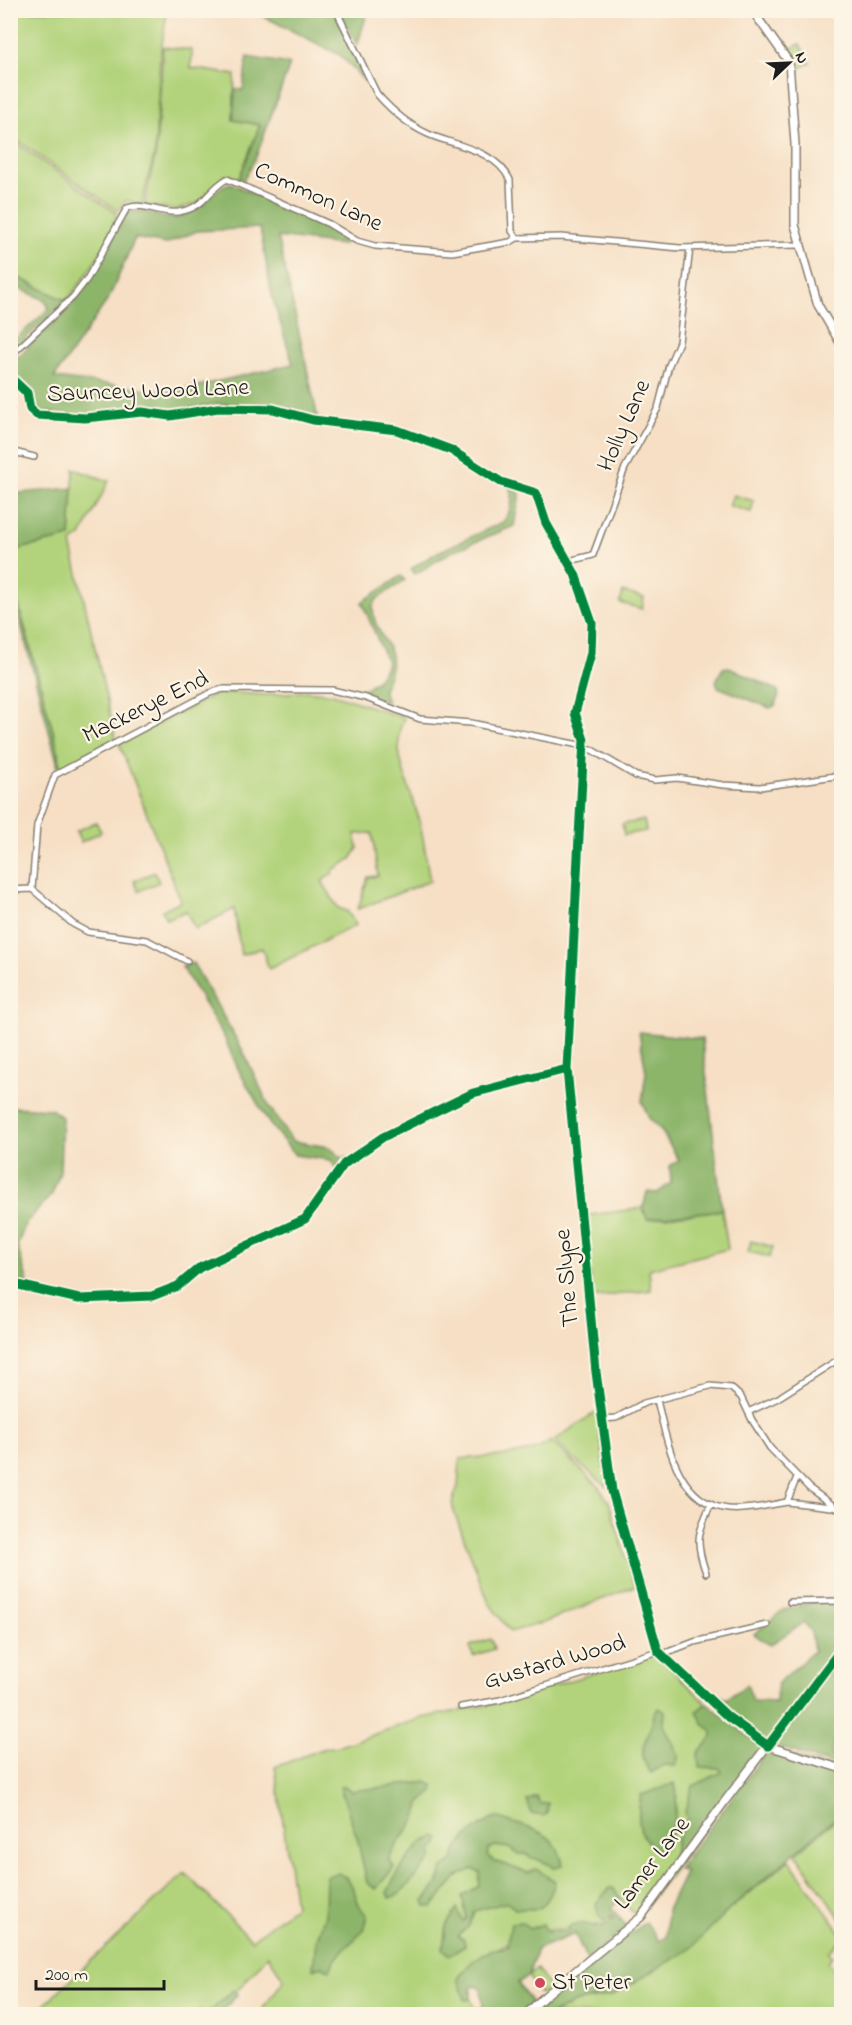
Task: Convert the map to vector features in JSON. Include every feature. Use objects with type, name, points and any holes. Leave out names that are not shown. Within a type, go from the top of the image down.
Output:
[{"type":"main road","points":[[752,10],[784,52],[791,69],[795,144],[795,225],[799,245],[824,318],[842,346]]},
{"type":"main road","name":"Lamer Lane","points":[[526,2014],[641,1917],[719,1809],[842,1648]]},
{"type":"main road","points":[[768,1746],[842,1769]]},
{"type":"street","points":[[336,10],[377,94],[383,101],[411,124],[427,133],[471,148],[507,173],[510,180],[512,231],[517,238],[571,237],[690,248],[799,245]]},
{"type":"street","name":"Common Lane","points":[[10,356],[73,297],[87,279],[127,208],[142,206],[181,211],[208,198],[216,187],[227,179],[329,224],[357,241],[375,246],[452,252],[510,242],[517,238]]},
{"type":"street","name":"Holly Lane","points":[[569,561],[593,555],[625,468],[658,408],[671,361],[679,342],[690,248]]},
{"type":"street","name":"Sauncey Wood Lane","points":[[10,377],[27,393],[30,410],[37,415],[85,418],[142,412],[170,416],[218,408],[273,409],[313,420],[397,430],[452,450],[501,482],[536,493],[546,523],[569,561],[592,623],[591,653],[575,713],[584,737],[592,750]]},
{"type":"street","points":[[10,451],[34,456]]},
{"type":"street","name":"Mackerye End","points":[[32,889],[37,825],[56,775],[217,691],[332,690],[366,698],[420,719],[471,723],[592,750]]},
{"type":"street","name":"Sauncey Wood Lane","points":[[584,737],[584,748]]},
{"type":"street","name":"The Slype","points":[[584,748],[567,1069],[602,1419],[612,1491],[659,1653]]},
{"type":"street","points":[[592,750],[636,776],[656,780],[677,778],[723,785],[760,787],[842,775]]},
{"type":"street","points":[[10,890],[32,889],[73,924],[88,932],[147,940],[187,961]]},
{"type":"street","points":[[10,1283],[79,1299],[152,1296],[177,1286],[199,1268],[305,1219],[344,1164],[383,1137],[473,1092],[567,1069]]},
{"type":"street","points":[[748,1412],[779,1397],[842,1357]]},
{"type":"street","points":[[602,1419],[614,1419],[637,1406],[657,1400],[710,1386],[725,1386],[737,1391],[762,1438],[797,1477],[842,1512]]},
{"type":"street","points":[[657,1400],[675,1466],[687,1484],[711,1504],[729,1509],[788,1502],[833,1507]]},
{"type":"street","points":[[788,1502],[797,1477]]},
{"type":"street","points":[[706,1573],[697,1543],[700,1527],[711,1504]]},
{"type":"street","points":[[790,1602],[842,1601]]},
{"type":"street","name":"Gustard Wood","points":[[461,1707],[500,1700],[694,1642],[767,1625]]},
{"type":"street","points":[[659,1653],[728,1717],[768,1746]]},
{"type":"green space","points":[[10,11],[167,11],[160,58],[155,152],[141,205],[127,200],[118,211],[11,136]]},
{"type":"green space","points":[[253,11],[334,11],[372,89],[340,55]]},
{"type":"green space","points":[[339,11],[368,11],[357,46]]},
{"type":"green space","points":[[800,44],[810,63],[800,68],[790,49]]},
{"type":"green space","points":[[163,47],[192,50],[191,68],[235,75],[233,120],[260,125],[239,179],[225,175],[199,203],[176,210],[144,205],[156,152]]},
{"type":"green space","points":[[247,57],[290,64],[256,157],[243,181],[239,179],[260,125],[233,120],[235,89],[243,90]]},
{"type":"green space","points":[[10,139],[116,213],[104,247],[89,272],[66,301],[11,274]]},
{"type":"green space","points":[[230,183],[330,228],[347,241],[342,245],[278,237],[318,419],[293,409],[218,404],[169,412],[131,408],[82,416],[35,411],[30,391],[11,376],[10,364],[63,314],[91,280],[124,214],[138,211],[173,218],[180,217],[194,210]],"holes":[[[260,228],[272,296],[293,364],[172,392],[54,378],[109,298],[135,238],[166,244],[197,231]]]},
{"type":"green space","points":[[11,274],[66,301],[11,352],[11,343],[49,309],[45,300],[11,285]]},
{"type":"green space","points":[[74,469],[109,481],[81,536],[71,543],[116,740],[60,769],[59,753],[11,577],[10,551],[70,537]]},
{"type":"green space","points":[[73,488],[70,537],[11,551],[11,494]]},
{"type":"green space","points":[[510,489],[518,490],[520,494],[514,526],[451,552],[415,574],[411,569],[436,553],[503,522],[511,506]]},
{"type":"green space","points":[[733,495],[754,501],[751,512],[729,506]]},
{"type":"green space","points":[[401,576],[405,580],[377,599],[373,606],[374,618],[387,644],[392,662],[383,689],[387,702],[359,691],[377,680],[387,662],[362,602]]},
{"type":"green space","points":[[11,577],[59,753],[60,769],[57,768],[11,588]]},
{"type":"green space","points":[[623,592],[644,598],[642,609],[620,603]]},
{"type":"green space","points":[[729,667],[777,690],[779,694],[776,705],[770,708],[718,687],[716,681],[723,668]]},
{"type":"green space","points":[[308,691],[333,694],[404,718],[400,730],[400,755],[420,824],[430,881],[358,909],[368,877],[378,876],[372,833],[355,834],[358,848],[351,859],[333,870],[332,874],[322,881],[338,908],[347,911],[356,925],[269,969],[262,948],[241,955],[234,909],[195,929],[186,911],[166,919],[162,910],[181,901],[119,743],[220,692],[266,695]]},
{"type":"green space","points":[[644,820],[646,831],[624,835],[622,824]]},
{"type":"green space","points":[[96,822],[101,832],[81,842],[76,831]]},
{"type":"green space","points":[[154,872],[159,882],[139,891],[134,881]]},
{"type":"green space","points":[[193,963],[242,1049],[270,1108],[292,1141],[329,1147],[342,1158],[347,1158],[336,1169],[331,1160],[295,1155],[269,1123],[240,1073],[224,1037],[182,967]]},
{"type":"green space","points":[[639,1032],[702,1039],[722,1210],[647,1219],[643,1208],[647,1192],[657,1193],[671,1183],[670,1166],[679,1160],[661,1130],[649,1118],[642,1102],[646,1072]]},
{"type":"green space","points":[[11,1107],[51,1109],[62,1117],[60,1172],[52,1194],[26,1223],[17,1246],[28,1283],[11,1280]]},
{"type":"green space","points":[[643,1208],[648,1219],[722,1210],[728,1249],[649,1269],[651,1290],[592,1298],[584,1216]]},
{"type":"green space","points":[[751,1241],[773,1247],[770,1257],[748,1252]]},
{"type":"green space","points":[[597,1411],[607,1487],[570,1456],[555,1440]]},
{"type":"green space","points":[[551,1441],[597,1485],[609,1502],[635,1586],[543,1623],[510,1632],[489,1603],[455,1515],[452,1503],[458,1486],[460,1459],[521,1453]]},
{"type":"green space","points":[[841,1598],[841,1644],[769,1742],[764,1742],[712,1698],[717,1694],[726,1699],[747,1685],[753,1701],[776,1702],[777,1684],[814,1651],[811,1632],[804,1622],[770,1645],[754,1634],[783,1610],[824,1599]]},
{"type":"green space","points":[[491,1639],[494,1649],[473,1656],[470,1646]]},
{"type":"green space","points":[[841,1653],[841,1740],[834,1741],[831,1756],[838,1758],[841,1767],[776,1746],[775,1741]]},
{"type":"green space","points":[[656,1654],[705,1702],[716,1720],[732,1767],[671,1874],[637,1917],[612,1890],[597,1910],[615,1921],[609,1926],[529,1932],[489,1953],[460,1974],[477,2014],[266,2014],[263,2008],[284,1980],[268,1955],[217,2014],[34,2014],[185,1873],[252,1940],[295,1906],[275,1767],[325,1748],[340,1746],[422,1718],[493,1704]]},
{"type":"green space","points":[[707,1703],[761,1747],[761,1750],[674,1870],[670,1870],[677,1838],[687,1819],[685,1811],[693,1786],[722,1772],[719,1768],[699,1767],[698,1753],[712,1737],[712,1731],[703,1724],[697,1711]]},
{"type":"green space","points":[[659,1708],[665,1712],[664,1725],[679,1756],[675,1766],[664,1765],[651,1773],[645,1764],[643,1748],[654,1713]]},
{"type":"green space","points":[[773,1750],[836,1770],[841,1775],[841,1813],[729,1910],[689,1950],[613,1995],[573,2003],[552,2014],[530,2014],[556,1989],[646,1922],[659,1941],[666,1937],[667,1910],[686,1871],[678,1870],[762,1758]]},
{"type":"green space","points":[[427,1782],[433,1786],[433,1792],[420,1803],[411,1825],[392,1852],[389,1860],[394,1867],[376,1889],[367,1883],[358,1841],[340,1787],[346,1787],[351,1791]]},
{"type":"green space","points":[[675,1783],[676,1799],[672,1829],[661,1852],[647,1842],[640,1828],[641,1795]]},
{"type":"green space","points":[[536,1797],[540,1804],[548,1803],[547,1814],[543,1816],[532,1814],[527,1801]]},
{"type":"green space","points":[[497,1817],[547,1836],[559,1852],[563,1865],[555,1867],[534,1858],[531,1859],[526,1854],[518,1854],[509,1848],[495,1846],[489,1849],[487,1855],[494,1861],[529,1873],[536,1869],[555,1881],[553,1889],[547,1901],[538,1909],[515,1909],[508,1902],[474,1911],[469,1926],[458,1936],[464,1940],[465,1946],[450,1955],[443,1949],[446,1926],[457,1909],[463,1921],[467,1918],[462,1896],[479,1886],[480,1872],[473,1869],[458,1876],[432,1907],[426,1906],[424,1901],[437,1885],[443,1868],[453,1861],[463,1840],[476,1829]]},
{"type":"green space","points":[[836,1819],[841,1826],[841,1919],[796,1854]]},
{"type":"green space","points":[[436,1836],[440,1839],[439,1845],[432,1850],[432,1859],[406,1887],[390,1898],[387,1893],[408,1859],[423,1842]]},
{"type":"green space","points":[[789,1860],[841,1933],[841,1940],[829,1952],[832,1956],[828,1962],[841,1978],[841,2014],[552,2014],[573,2003],[613,1995],[729,1910]]},
{"type":"green space","points":[[337,1873],[349,1881],[359,1905],[367,1915],[367,1921],[361,1933],[342,1951],[329,1970],[321,1966],[313,1969],[316,1942],[325,1915],[326,1876]]},
{"type":"green space","points":[[609,1888],[613,1888],[621,1899],[611,1908],[627,1927],[587,1960],[575,1934],[537,1949],[528,1976],[518,1983],[532,2003],[522,2014],[472,2014],[472,2010],[483,2007],[481,1988],[474,1986],[471,1989],[471,1999],[465,2000],[458,1979],[467,1966],[478,1957],[507,1947],[511,1923],[522,1922],[529,1929],[543,1924],[547,1932],[567,1931],[571,1925],[581,1923],[601,1928],[614,1918],[611,1915],[604,1921],[599,1916],[596,1904]]},
{"type":"green space","points":[[537,1969],[550,1988],[540,1994],[528,1976]]},
{"type":"green space","points":[[233,1990],[238,1994],[219,2014],[192,2014],[199,2011],[205,2013],[211,2011]]},
{"type":"cycle path","points":[[10,377],[27,393],[30,409],[37,415],[85,418],[142,412],[170,416],[218,408],[273,409],[313,420],[397,430],[451,450],[501,482],[536,493],[546,523],[575,574],[592,623],[591,653],[575,713],[584,740],[567,1069],[596,1372],[612,1491],[658,1651],[728,1717],[768,1746],[842,1648]]},
{"type":"cycle path","points":[[10,1283],[79,1299],[152,1296],[178,1286],[199,1268],[305,1219],[344,1164],[383,1137],[473,1093],[567,1069]]},
{"type":"place","name":"St Peter","points":[[540,1983]]}]
